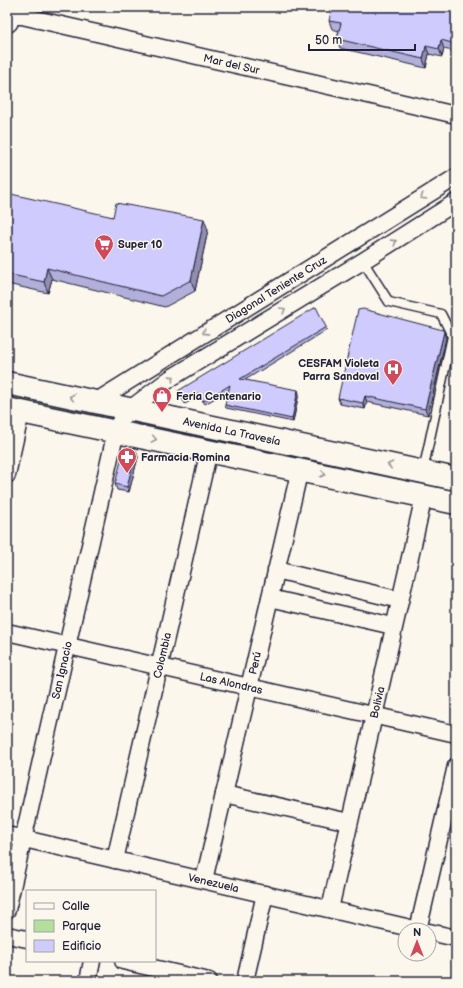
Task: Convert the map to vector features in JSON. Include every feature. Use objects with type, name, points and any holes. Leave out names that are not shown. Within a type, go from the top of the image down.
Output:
[{"type":"street","name":"Mar del Sur","points":[[8,15],[22,16],[456,115]]},
{"type":"street","name":"Diagonal Teniente Cruz","points":[[95,402],[456,177]]},
{"type":"street","name":"Diagonal Teniente Cruz","points":[[116,431],[121,419],[130,409],[171,378],[363,261],[456,202]]},
{"type":"street","name":"Avenida La Travesía","points":[[7,383],[456,479]]},
{"type":"street","name":"Avenida La Travesía","points":[[14,410],[456,503]]},
{"type":"street","points":[[7,475],[14,410]]},
{"type":"street","name":"San Ignacio","points":[[7,910],[116,431]]},
{"type":"street","name":"Colombia","points":[[115,860],[209,450]]},
{"type":"street","name":"Perú","points":[[204,880],[300,469]]},
{"type":"street","name":"Bolivia","points":[[330,909],[424,496]]},
{"type":"street","points":[[276,570],[400,600]]},
{"type":"street","points":[[270,598],[394,626]]},
{"type":"street","name":"Las Alondras","points":[[7,632],[456,734]]},
{"type":"street","points":[[421,922],[456,766]]},
{"type":"street","points":[[224,794],[349,822]]},
{"type":"street","name":"Venezuela","points":[[7,835],[397,925]]},
{"type":"street","points":[[246,981],[265,894]]},
{"type":"street","points":[[7,934],[26,939]]},
{"type":"street","points":[[437,934],[456,938]]},
{"type":"street","points":[[88,981],[92,962]]},
{"type":"street","points":[[127,962],[183,978],[209,981]]},
{"type":"lane","points":[[363,261],[389,302],[441,314],[452,336],[422,472]]},
{"type":"green space","points":[[7,391],[114,415],[111,423],[7,400]]},
{"type":"green space","points":[[133,418],[456,486],[456,496],[132,428]]},
{"type":"building","points":[[332,7],[456,7],[456,44],[441,40],[439,49],[426,46],[423,59],[337,39],[341,23],[329,21]]},
{"type":"building","name":"Super 10","points":[[11,194],[113,217],[116,203],[204,219],[191,280],[161,296],[47,268],[44,282],[7,274],[7,213]]},
{"type":"building","points":[[316,307],[326,327],[240,379],[298,390],[292,419],[225,405],[230,385],[204,401],[198,393],[184,401],[178,391]]},
{"type":"building","points":[[363,309],[443,330],[444,332],[425,409],[365,396],[363,403],[338,398],[358,310]]},
{"type":"building","name":"Farmacia Romina","points":[[124,449],[136,451],[127,487],[115,484]]},
{"type":"place","name":"Super 10","points":[[104,261]]},
{"type":"place","name":"CESFAM Violeta Parra Sandoval","points":[[393,386]]},
{"type":"place","name":"Feria Centenario","points":[[162,413]]},
{"type":"place","name":"Farmacia Romina","points":[[127,474]]}]
